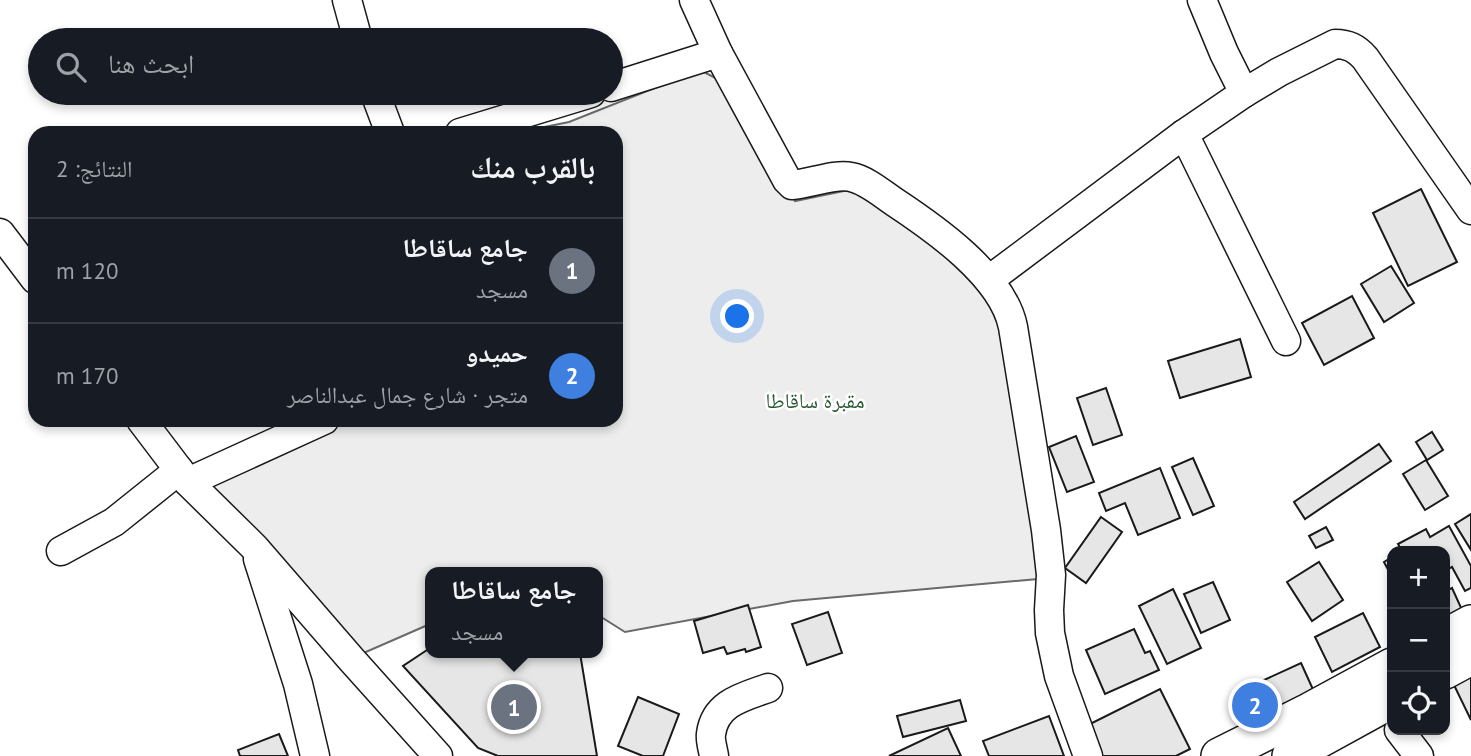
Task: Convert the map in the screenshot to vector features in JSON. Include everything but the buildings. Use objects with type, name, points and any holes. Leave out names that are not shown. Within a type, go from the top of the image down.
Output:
[{"type":"main road","points":[[1450,634],[1471,623]]},
{"type":"main road","points":[[1450,668],[1471,657]]},
{"type":"main road","points":[[1219,756],[1387,669]]},
{"type":"main road","points":[[1290,756],[1387,716]]},
{"type":"street","points":[[347,0],[355,28]]},
{"type":"street","points":[[694,0],[718,53],[778,166],[792,185],[848,176],[863,181],[935,229],[989,280],[1011,314],[1046,530],[1051,575],[1050,633],[1059,676],[1088,756]]},
{"type":"street","points":[[1202,0],[1244,93]]},
{"type":"street","points":[[989,280],[1184,134],[1244,93],[1335,44],[1352,47],[1365,58],[1471,210]]},
{"type":"street","points":[[623,83],[718,53]]},
{"type":"street","points":[[380,105],[387,126]]},
{"type":"street","points":[[483,126],[552,105]]},
{"type":"street","points":[[1184,134],[1286,341]]},
{"type":"street","points":[[1,237],[28,270]]},
{"type":"street","points":[[146,427],[183,476],[254,547],[438,756]]},
{"type":"street","points":[[61,551],[114,522],[183,476],[306,427]]},
{"type":"street","points":[[254,547],[298,684],[315,756]]},
{"type":"street","points":[[714,756],[710,735],[717,717],[733,700],[768,688]]},
{"type":"street","points":[[1405,735],[1419,756]]},
{"type":"shaded area","name":"مقبرة ساقاطا","points":[[700,70],[731,86],[795,201],[863,187],[939,238],[1002,305],[1049,578],[793,601],[625,632],[603,618],[603,567],[425,567],[425,626],[359,655],[203,479],[325,427],[623,427],[623,126],[549,126],[569,122],[612,105],[623,105],[623,101]]},
{"type":"place","name":"حميدو","points":[[1255,705]]},
{"type":"place","name":"جامع ساقاطا","points":[[514,707]]}]
